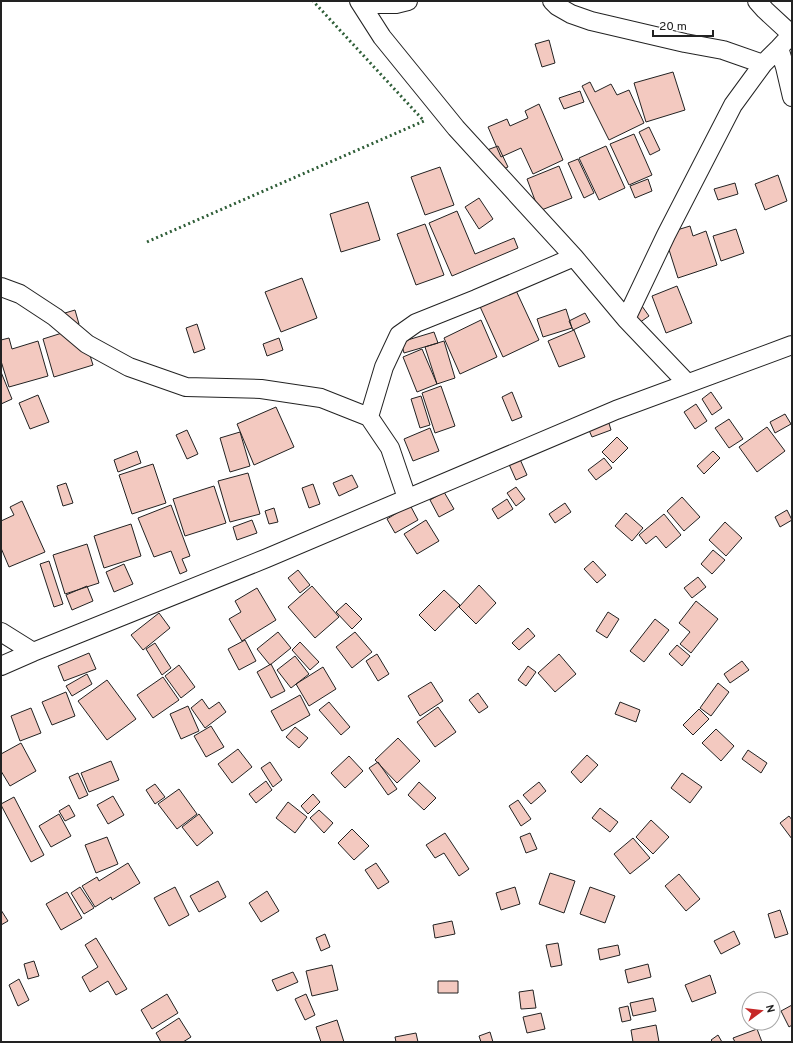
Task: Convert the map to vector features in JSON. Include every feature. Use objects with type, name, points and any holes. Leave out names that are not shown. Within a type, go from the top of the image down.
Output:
[{"type":"street","points":[[408,1],[396,4],[361,2],[369,18],[382,37],[456,128],[574,257],[626,319],[687,383]]},
{"type":"street","points":[[552,1],[570,14],[591,21],[684,43],[723,50],[763,64]]},
{"type":"street","points":[[626,319],[666,235],[733,105],[763,64],[792,35],[757,1]]},
{"type":"street","points":[[780,48],[792,97]]},
{"type":"street","points":[[369,417],[384,367],[399,335],[416,323],[574,257]]},
{"type":"street","points":[[1,287],[20,294],[55,317],[87,344],[129,367],[186,387],[261,389],[321,398],[369,417],[390,448],[406,498]]},
{"type":"street","points":[[1,299],[20,294]]},
{"type":"street","points":[[1,666],[267,558],[616,410],[792,345]]},
{"type":"street","points":[[1,632],[33,652]]},
{"type":"building","points":[[549,40],[555,63],[542,67],[535,44]]},
{"type":"building","points":[[673,72],[685,110],[646,122],[634,83]]},
{"type":"building","points":[[590,82],[595,92],[611,84],[617,95],[629,90],[644,123],[609,140],[582,86]]},
{"type":"building","points":[[580,91],[584,102],[564,109],[559,98]]},
{"type":"building","points":[[539,104],[563,160],[533,174],[521,148],[501,157],[488,127],[507,119],[510,126],[528,118],[525,111]]},
{"type":"building","points":[[649,127],[660,150],[650,155],[639,132]]},
{"type":"building","points":[[634,134],[652,175],[629,185],[610,144]]},
{"type":"building","points":[[498,146],[508,167],[497,172],[487,150]]},
{"type":"building","points":[[606,146],[625,188],[599,200],[579,158]]},
{"type":"building","points":[[578,159],[594,193],[584,198],[568,163]]},
{"type":"building","points":[[559,166],[572,198],[539,211],[527,179]]},
{"type":"building","points":[[440,167],[454,205],[425,215],[411,177]]},
{"type":"building","points":[[778,175],[787,201],[765,210],[755,184]]},
{"type":"building","points":[[648,179],[652,191],[635,198],[630,186]]},
{"type":"building","points":[[735,183],[738,194],[718,200],[714,189]]},
{"type":"building","points":[[479,198],[493,219],[479,229],[465,207]]},
{"type":"building","points":[[368,202],[380,240],[341,252],[330,214]]},
{"type":"building","points":[[457,211],[475,254],[514,238],[518,248],[452,276],[429,223]]},
{"type":"building","points":[[425,224],[444,275],[416,285],[397,234]]},
{"type":"building","points":[[690,226],[693,236],[706,231],[717,265],[678,278],[664,234]]},
{"type":"building","points":[[736,229],[744,253],[721,261],[713,236]]},
{"type":"building","points":[[302,278],[317,318],[281,332],[265,292]]},
{"type":"building","points":[[513,284],[539,340],[503,357],[477,300]]},
{"type":"building","points":[[677,286],[692,323],[666,333],[652,296]]},
{"type":"building","points":[[637,299],[649,316],[639,323],[628,305]]},
{"type":"building","points":[[566,309],[572,328],[543,337],[537,319]]},
{"type":"building","points":[[75,310],[79,324],[69,327],[65,313]]},
{"type":"building","points":[[585,313],[590,322],[573,330],[569,321]]},
{"type":"building","points":[[481,320],[497,357],[460,374],[444,338]]},
{"type":"building","points":[[197,324],[205,349],[194,353],[186,328]]},
{"type":"building","points":[[81,327],[93,365],[54,377],[43,339]]},
{"type":"building","points":[[574,330],[585,357],[559,367],[548,341]]},
{"type":"building","points":[[434,332],[438,343],[404,353],[401,342]]},
{"type":"building","points":[[9,338],[12,349],[38,341],[48,376],[9,387],[1,361],[1,340]]},
{"type":"building","points":[[279,338],[283,350],[267,356],[263,344]]},
{"type":"building","points":[[444,341],[455,378],[437,384],[425,347]]},
{"type":"building","points":[[422,349],[437,384],[417,392],[403,357]]},
{"type":"building","points":[[1,372],[12,399],[1,404]]},
{"type":"building","points":[[441,386],[455,426],[435,433],[422,393]]},
{"type":"building","points":[[512,392],[522,417],[512,421],[502,397]]},
{"type":"building","points":[[711,392],[722,408],[712,415],[702,399]]},
{"type":"building","points":[[38,395],[49,422],[30,429],[19,403]]},
{"type":"building","points":[[421,396],[430,425],[420,428],[411,399]]},
{"type":"building","points":[[696,404],[707,421],[695,429],[684,412]]},
{"type":"building","points":[[276,407],[294,447],[254,465],[237,424]]},
{"type":"building","points":[[785,414],[791,424],[775,433],[770,422]]},
{"type":"building","points":[[729,419],[743,439],[729,448],[715,428]]},
{"type":"building","points":[[608,420],[611,430],[592,437],[588,428]]},
{"type":"building","points":[[767,427],[785,451],[757,472],[739,447]]},
{"type":"building","points":[[430,428],[439,451],[413,461],[404,439]]},
{"type":"building","points":[[187,430],[198,454],[187,459],[176,435]]},
{"type":"building","points":[[240,432],[250,466],[230,472],[220,438]]},
{"type":"building","points":[[617,437],[628,448],[613,463],[602,452]]},
{"type":"building","points":[[137,451],[141,463],[118,472],[114,460]]},
{"type":"building","points":[[713,451],[720,458],[704,474],[697,466]]},
{"type":"building","points":[[519,457],[527,475],[516,480],[508,462]]},
{"type":"building","points":[[604,458],[612,468],[596,480],[588,470]]},
{"type":"building","points":[[153,464],[166,503],[132,514],[119,475]]},
{"type":"building","points":[[248,473],[260,514],[230,522],[218,481]]},
{"type":"building","points":[[352,475],[358,487],[339,496],[333,483]]},
{"type":"building","points":[[66,483],[73,503],[63,506],[57,486]]},
{"type":"building","points":[[313,484],[320,504],[309,508],[302,488]]},
{"type":"building","points":[[214,486],[226,523],[185,536],[173,499]]},
{"type":"building","points":[[516,487],[525,499],[516,506],[507,493]]},
{"type":"building","points":[[444,492],[454,509],[439,517],[430,500]]},
{"type":"building","points":[[682,497],[700,517],[684,531],[667,511]]},
{"type":"building","points":[[507,499],[513,509],[498,519],[492,509]]},
{"type":"building","points":[[22,501],[45,552],[9,567],[1,548],[1,521],[14,515],[10,507]]},
{"type":"building","points":[[565,503],[571,512],[555,523],[549,514]]},
{"type":"building","points":[[171,505],[190,556],[182,559],[187,571],[180,574],[171,551],[154,557],[138,518]]},
{"type":"building","points":[[410,505],[418,520],[395,533],[387,519]]},
{"type":"building","points":[[274,508],[278,522],[269,524],[265,511]]},
{"type":"building","points":[[787,510],[792,520],[780,527],[775,517]]},
{"type":"building","points":[[626,513],[643,528],[632,541],[615,526]]},
{"type":"building","points":[[664,514],[681,535],[666,548],[656,536],[646,544],[639,535]]},
{"type":"building","points":[[252,520],[257,533],[237,540],[233,527]]},
{"type":"building","points":[[426,520],[439,541],[417,554],[404,534]]},
{"type":"building","points":[[725,522],[742,538],[726,556],[709,540]]},
{"type":"building","points":[[131,524],[141,556],[104,568],[94,536]]},
{"type":"building","points":[[87,544],[99,583],[65,594],[53,555]]},
{"type":"building","points":[[713,550],[725,560],[712,574],[701,564]]},
{"type":"building","points":[[49,561],[63,604],[54,607],[40,564]]},
{"type":"building","points":[[593,561],[606,575],[597,583],[584,569]]},
{"type":"building","points":[[124,564],[133,584],[114,592],[106,572]]},
{"type":"building","points":[[298,570],[310,585],[300,593],[288,578]]},
{"type":"building","points":[[698,577],[706,587],[692,598],[684,588]]},
{"type":"building","points":[[479,585],[496,603],[476,624],[459,607]]},
{"type":"building","points":[[87,586],[93,601],[72,610],[66,595]]},
{"type":"building","points":[[312,586],[339,617],[315,638],[288,607]]},
{"type":"building","points":[[257,588],[276,620],[242,641],[229,619],[241,612],[235,601]]},
{"type":"building","points":[[444,590],[460,605],[435,631],[419,615]]},
{"type":"building","points":[[696,601],[718,619],[691,653],[680,644],[690,632],[679,623]]},
{"type":"building","points":[[346,603],[362,619],[352,629],[336,612]]},
{"type":"building","points":[[608,612],[619,619],[607,638],[596,631]]},
{"type":"building","points":[[159,613],[170,628],[143,650],[131,635]]},
{"type":"building","points":[[655,619],[669,630],[644,662],[630,651]]},
{"type":"building","points":[[528,628],[535,636],[519,650],[512,643]]},
{"type":"building","points":[[278,632],[291,648],[270,665],[257,649]]},
{"type":"building","points":[[355,632],[372,652],[352,668],[336,647]]},
{"type":"building","points":[[245,640],[256,661],[239,670],[228,649]]},
{"type":"building","points":[[300,642],[319,662],[310,670],[292,650]]},
{"type":"building","points":[[155,643],[171,668],[162,675],[146,649]]},
{"type":"building","points":[[677,645],[690,656],[682,666],[669,654]]},
{"type":"building","points":[[89,653],[96,669],[64,681],[58,666]]},
{"type":"building","points":[[377,654],[389,674],[378,681],[366,661]]},
{"type":"building","points":[[559,654],[576,674],[555,692],[538,673]]},
{"type":"building","points":[[295,656],[309,674],[291,688],[277,670]]},
{"type":"building","points":[[742,661],[749,670],[730,683],[724,674]]},
{"type":"building","points":[[271,664],[285,691],[271,698],[257,672]]},
{"type":"building","points":[[179,665],[195,687],[181,698],[165,676]]},
{"type":"building","points":[[528,666],[536,672],[526,686],[518,680]]},
{"type":"building","points":[[323,667],[336,689],[309,706],[296,684]]},
{"type":"building","points":[[87,674],[92,684],[72,696],[66,686]]},
{"type":"building","points":[[163,677],[179,700],[153,718],[137,695]]},
{"type":"building","points":[[107,680],[136,719],[107,740],[78,701]]},
{"type":"building","points":[[431,682],[443,701],[420,716],[408,696]]},
{"type":"building","points":[[718,683],[729,692],[711,716],[700,708]]},
{"type":"building","points":[[66,692],[75,716],[52,725],[42,702]]},
{"type":"building","points":[[478,693],[488,707],[479,713],[469,700]]},
{"type":"building","points":[[300,695],[310,715],[282,731],[271,711]]},
{"type":"building","points":[[202,699],[209,709],[219,702],[226,712],[205,728],[191,708]]},
{"type":"building","points":[[329,702],[350,727],[341,735],[319,710]]},
{"type":"building","points":[[620,702],[640,710],[636,722],[615,714]]},
{"type":"building","points":[[188,706],[199,731],[181,739],[170,714]]},
{"type":"building","points":[[438,707],[456,732],[435,747],[417,722]]},
{"type":"building","points":[[31,708],[41,733],[20,741],[11,716]]},
{"type":"building","points":[[699,709],[709,719],[693,735],[683,725]]},
{"type":"building","points":[[211,726],[224,747],[206,757],[194,736]]},
{"type":"building","points":[[295,727],[308,738],[299,748],[286,737]]},
{"type":"building","points":[[716,729],[734,746],[721,761],[702,743]]},
{"type":"building","points":[[398,738],[420,761],[397,783],[375,760]]},
{"type":"building","points":[[21,743],[36,771],[10,786],[1,771],[1,754]]},
{"type":"building","points":[[238,749],[252,767],[232,783],[218,764]]},
{"type":"building","points":[[748,750],[767,763],[761,773],[742,759]]},
{"type":"building","points":[[587,755],[598,765],[581,783],[571,772]]},
{"type":"building","points":[[349,756],[363,771],[345,788],[331,773]]},
{"type":"building","points":[[111,761],[119,780],[89,792],[81,773]]},
{"type":"building","points":[[270,762],[282,780],[273,787],[261,768]]},
{"type":"building","points":[[378,762],[397,789],[388,795],[369,768]]},
{"type":"building","points":[[78,773],[88,795],[79,799],[69,777]]},
{"type":"building","points":[[682,773],[702,787],[690,803],[671,788]]},
{"type":"building","points":[[266,781],[272,790],[256,803],[249,794]]},
{"type":"building","points":[[419,782],[436,798],[424,810],[408,795]]},
{"type":"building","points":[[539,782],[546,791],[531,804],[523,795]]},
{"type":"building","points":[[155,784],[165,797],[155,804],[146,790]]},
{"type":"building","points":[[179,789],[197,814],[177,829],[158,804]]},
{"type":"building","points":[[313,794],[320,802],[308,814],[301,806]]},
{"type":"building","points":[[113,796],[124,815],[108,824],[97,805]]},
{"type":"building","points":[[14,797],[44,855],[31,862],[1,805]]},
{"type":"building","points":[[518,800],[531,819],[521,826],[509,806]]},
{"type":"building","points":[[288,802],[307,817],[295,833],[276,818]]},
{"type":"building","points":[[69,805],[75,816],[65,821],[59,811]]},
{"type":"building","points":[[600,808],[618,822],[610,832],[592,818]]},
{"type":"building","points":[[319,810],[333,823],[324,833],[310,818]]},
{"type":"building","points":[[59,814],[71,836],[51,847],[39,826]]},
{"type":"building","points":[[199,814],[213,833],[197,846],[182,827]]},
{"type":"building","points":[[789,816],[792,820],[792,839],[780,823]]},
{"type":"building","points":[[651,820],[669,837],[653,854],[636,837]]},
{"type":"building","points":[[352,829],[369,846],[354,860],[338,843]]},
{"type":"building","points":[[445,833],[469,869],[459,876],[444,853],[435,858],[426,845]]},
{"type":"building","points":[[530,833],[537,849],[526,853],[520,837]]},
{"type":"building","points":[[107,837],[118,864],[96,873],[85,845]]},
{"type":"building","points":[[633,838],[650,858],[630,874],[614,854]]},
{"type":"building","points":[[128,863],[140,883],[112,900],[111,897],[95,907],[82,886],[97,877],[99,881]]},
{"type":"building","points":[[376,863],[389,882],[378,889],[365,870]]},
{"type":"building","points":[[550,873],[575,881],[564,913],[539,904]]},
{"type":"building","points":[[679,874],[700,899],[686,911],[665,886]]},
{"type":"building","points":[[218,881],[226,897],[199,912],[190,896]]},
{"type":"building","points":[[80,887],[94,908],[84,914],[71,893]]},
{"type":"building","points":[[175,887],[189,915],[169,926],[154,898]]},
{"type":"building","points":[[515,887],[520,904],[501,910],[496,893]]},
{"type":"building","points":[[590,887],[615,896],[605,923],[580,914]]},
{"type":"building","points":[[267,891],[279,911],[261,922],[249,903]]},
{"type":"building","points":[[67,892],[82,918],[61,930],[46,904]]},
{"type":"building","points":[[1,910],[8,921],[1,925]]},
{"type":"building","points":[[780,910],[788,934],[775,938],[768,914]]},
{"type":"building","points":[[452,921],[455,934],[435,938],[433,925]]},
{"type":"building","points":[[734,931],[740,944],[721,954],[714,941]]},
{"type":"building","points":[[325,934],[330,947],[321,951],[316,938]]},
{"type":"building","points":[[96,938],[127,989],[116,995],[108,981],[90,992],[82,977],[98,967],[85,945]]},
{"type":"building","points":[[558,943],[562,965],[551,967],[546,945]]},
{"type":"building","points":[[618,945],[620,955],[600,960],[598,949]]},
{"type":"building","points":[[34,961],[39,976],[28,979],[24,964]]},
{"type":"building","points":[[648,964],[651,977],[628,983],[625,970]]},
{"type":"building","points":[[332,965],[338,990],[312,996],[306,971]]},
{"type":"building","points":[[293,972],[298,982],[277,991],[272,980]]},
{"type":"building","points":[[710,975],[716,993],[692,1002],[685,985]]},
{"type":"building","points":[[19,979],[29,1000],[18,1006],[9,985]]},
{"type":"building","points":[[438,981],[458,981],[458,993],[438,993]]},
{"type":"building","points":[[533,990],[536,1008],[521,1009],[519,992]]},
{"type":"building","points":[[167,994],[178,1013],[152,1029],[141,1010]]},
{"type":"building","points":[[306,994],[315,1015],[305,1020],[295,999]]},
{"type":"building","points":[[653,998],[656,1011],[633,1016],[630,1003]]},
{"type":"building","points":[[792,1005],[792,1025],[789,1027],[781,1011]]},
{"type":"building","points":[[628,1006],[631,1020],[622,1022],[619,1008]]},
{"type":"building","points":[[541,1013],[545,1029],[527,1033],[523,1017]]},
{"type":"building","points":[[179,1018],[191,1037],[183,1042],[161,1042],[156,1033]]},
{"type":"building","points":[[337,1020],[344,1042],[321,1042],[316,1027]]},
{"type":"building","points":[[656,1025],[659,1042],[633,1042],[631,1030]]},
{"type":"building","points":[[752,1031],[758,1031],[762,1042],[735,1042],[733,1038]]},
{"type":"building","points":[[490,1032],[493,1042],[481,1042],[479,1036]]},
{"type":"building","points":[[416,1033],[418,1042],[396,1042],[395,1037]]},
{"type":"building","points":[[718,1035],[722,1042],[713,1042],[711,1040]]},
{"type":"hedge","points":[[147,242],[424,121],[313,1]]}]
